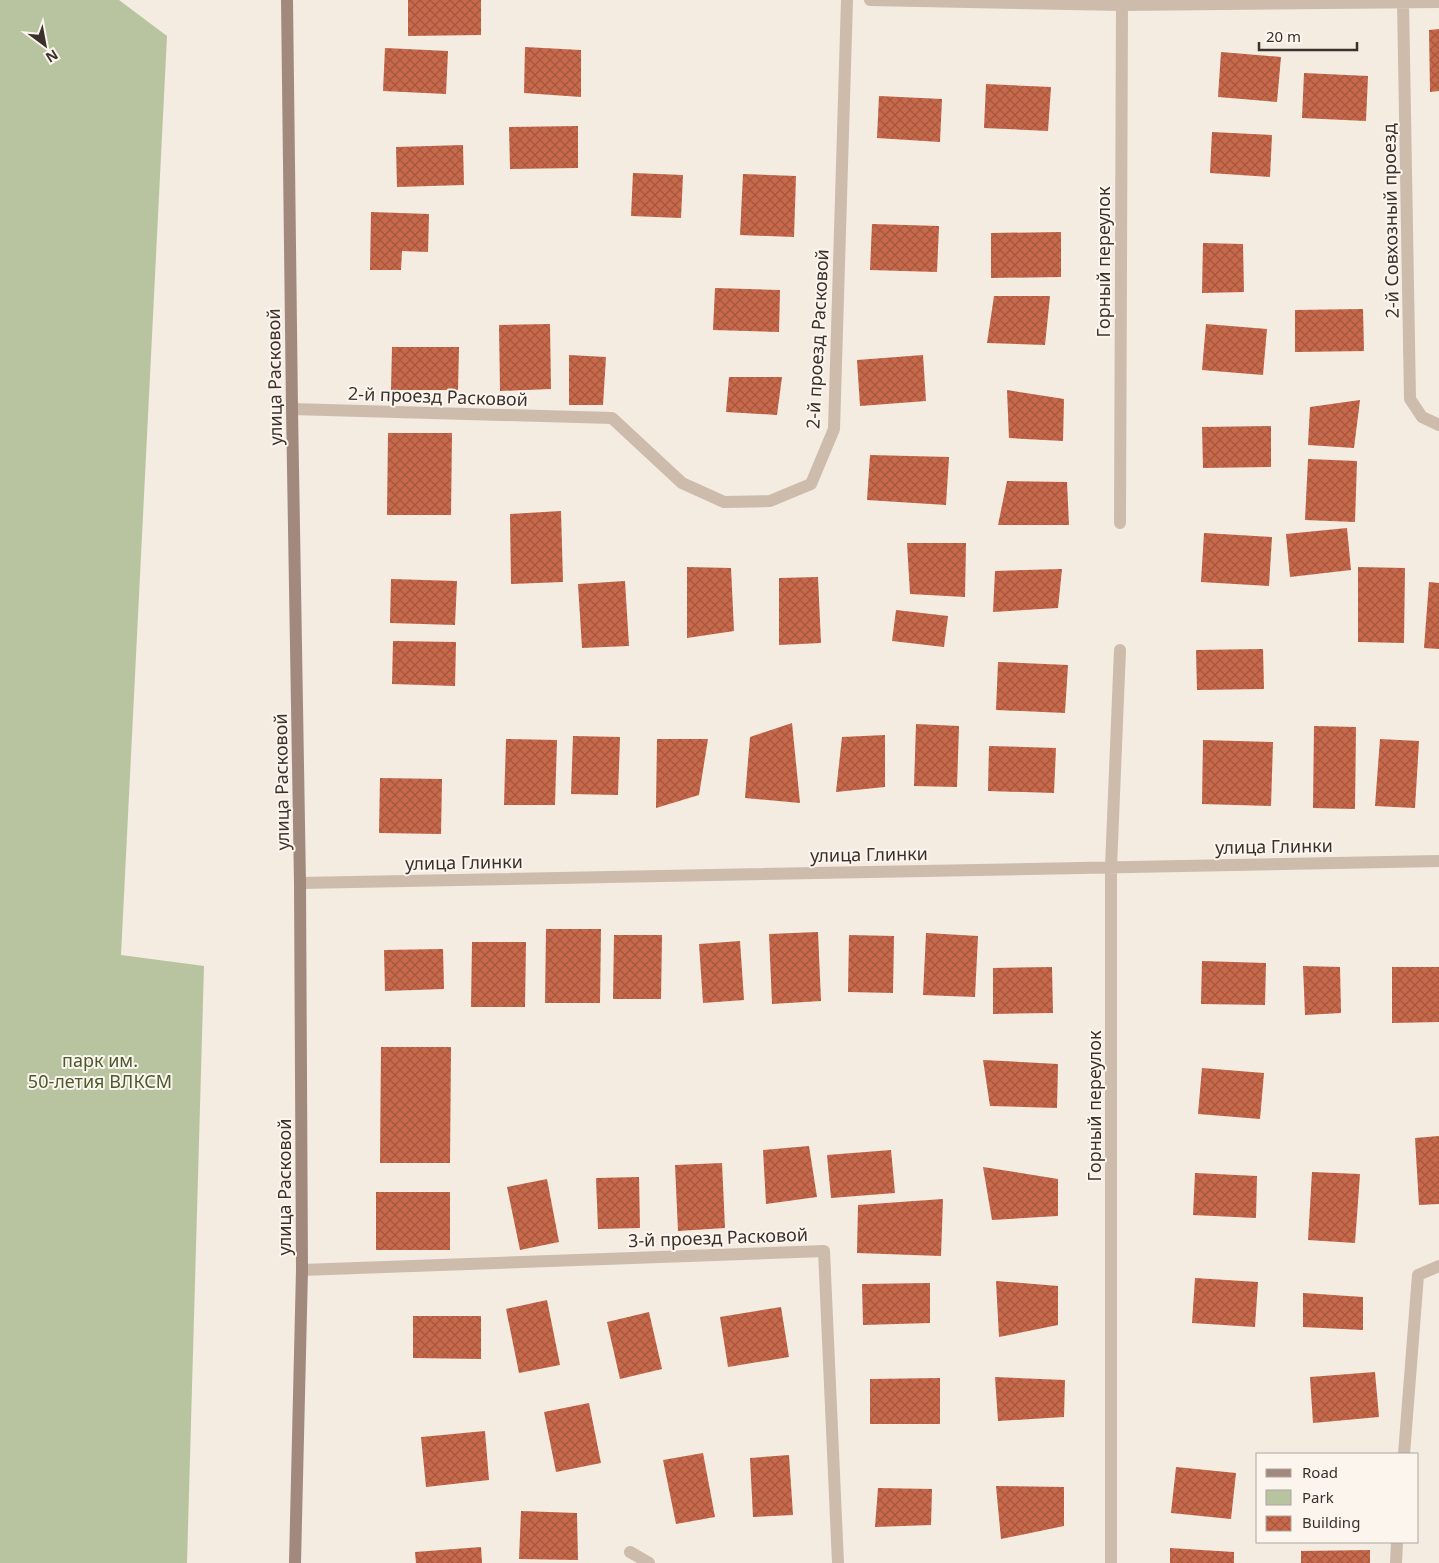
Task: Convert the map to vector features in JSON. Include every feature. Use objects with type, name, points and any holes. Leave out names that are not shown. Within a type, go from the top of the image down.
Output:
[{"type":"street","name":"улица Расковой","points":[[288,0],[292,409],[300,883],[302,1270],[295,1563]]},
{"type":"street","name":"2-й проезд Расковой","points":[[292,409],[612,418],[682,483],[724,502],[770,501],[811,484],[834,429],[847,0]]},
{"type":"street","points":[[870,0],[1439,2]]},
{"type":"street","name":"2-й Совхозный проезд","points":[[1403,1],[1410,399],[1422,417],[1439,425]]},
{"type":"street","name":"Горный переулок","points":[[1120,523],[1122,2]]},
{"type":"street","name":"Горный переулок","points":[[1111,1563],[1111,867],[1120,650]]},
{"type":"street","name":"улица Глинки","points":[[300,883],[1439,861]]},
{"type":"street","name":"3-й проезд Расковой","points":[[302,1270],[824,1251],[838,1563]]},
{"type":"street","points":[[1404,1453],[1418,1275],[1439,1266]]},
{"type":"street","points":[[1396,1563],[1397,1543]]},
{"type":"street","points":[[630,1552],[649,1563]]},
{"type":"green space","name":"парк им. 50-летия ВЛКСМ","points":[[0,0],[119,0],[167,36],[121,955],[204,966],[187,1563],[0,1563]]},
{"type":"building","points":[[408,0],[481,0],[481,35],[408,36]]},
{"type":"building","points":[[1439,29],[1439,91],[1430,92],[1429,30]]},
{"type":"building","points":[[525,47],[581,50],[581,97],[524,93]]},
{"type":"building","points":[[385,48],[448,51],[446,94],[383,91]]},
{"type":"building","points":[[1221,52],[1281,57],[1277,102],[1218,97]]},
{"type":"building","points":[[1304,73],[1368,76],[1366,121],[1302,118]]},
{"type":"building","points":[[986,84],[1051,87],[1048,131],[984,128]]},
{"type":"building","points":[[879,96],[942,99],[940,142],[877,138]]},
{"type":"building","points":[[578,126],[578,168],[510,169],[509,127]]},
{"type":"building","points":[[1212,132],[1272,135],[1270,177],[1210,173]]},
{"type":"building","points":[[463,145],[464,185],[397,187],[396,147]]},
{"type":"building","points":[[633,173],[683,175],[681,218],[631,216]]},
{"type":"building","points":[[743,174],[796,176],[794,237],[740,235]]},
{"type":"building","points":[[371,212],[429,214],[428,252],[402,251],[401,270],[370,270]]},
{"type":"building","points":[[872,224],[939,226],[937,272],[870,270]]},
{"type":"building","points":[[1061,232],[1061,277],[991,278],[991,233]]},
{"type":"building","points":[[1203,243],[1243,244],[1244,292],[1202,293]]},
{"type":"building","points":[[715,288],[780,290],[779,332],[713,330]]},
{"type":"building","points":[[994,296],[1050,296],[1045,345],[987,343]]},
{"type":"building","points":[[1363,309],[1364,351],[1295,352],[1295,310]]},
{"type":"building","points":[[550,324],[551,389],[500,391],[499,325]]},
{"type":"building","points":[[1206,324],[1267,329],[1263,375],[1202,370]]},
{"type":"building","points":[[392,347],[459,347],[458,390],[391,390]]},
{"type":"building","points":[[569,355],[606,357],[603,405],[569,405]]},
{"type":"building","points":[[923,355],[926,401],[860,406],[857,360]]},
{"type":"building","points":[[729,377],[782,377],[777,415],[726,412]]},
{"type":"building","points":[[1007,390],[1064,399],[1063,441],[1009,438]]},
{"type":"building","points":[[1360,400],[1354,448],[1308,445],[1310,407]]},
{"type":"building","points":[[1271,426],[1271,467],[1203,468],[1202,427]]},
{"type":"building","points":[[388,433],[452,433],[451,515],[387,515]]},
{"type":"building","points":[[870,455],[949,457],[946,505],[867,500]]},
{"type":"building","points":[[1308,459],[1357,461],[1355,522],[1305,520]]},
{"type":"building","points":[[1007,481],[1067,482],[1069,525],[998,525]]},
{"type":"building","points":[[561,511],[563,582],[511,584],[510,514]]},
{"type":"building","points":[[1347,528],[1351,570],[1290,577],[1286,534]]},
{"type":"building","points":[[1204,533],[1272,537],[1269,586],[1201,582]]},
{"type":"building","points":[[907,543],[966,543],[965,597],[910,594]]},
{"type":"building","points":[[687,567],[731,568],[734,631],[687,638]]},
{"type":"building","points":[[1358,567],[1405,568],[1404,643],[1358,642]]},
{"type":"building","points":[[1062,569],[1058,608],[993,612],[995,571]]},
{"type":"building","points":[[818,577],[821,643],[779,645],[779,578]]},
{"type":"building","points":[[391,579],[457,581],[455,625],[390,623]]},
{"type":"building","points":[[625,581],[629,646],[582,648],[578,584]]},
{"type":"building","points":[[1429,582],[1439,583],[1439,649],[1424,648]]},
{"type":"building","points":[[896,610],[948,616],[944,647],[892,641]]},
{"type":"building","points":[[393,641],[456,642],[455,686],[392,684]]},
{"type":"building","points":[[1263,649],[1264,689],[1197,690],[1196,650]]},
{"type":"building","points":[[998,662],[1068,665],[1065,713],[996,710]]},
{"type":"building","points":[[792,723],[800,803],[745,798],[750,737]]},
{"type":"building","points":[[916,724],[959,726],[957,787],[914,786]]},
{"type":"building","points":[[1314,726],[1356,727],[1355,809],[1313,808]]},
{"type":"building","points":[[885,735],[885,787],[836,792],[842,737]]},
{"type":"building","points":[[573,736],[620,737],[618,795],[571,794]]},
{"type":"building","points":[[506,739],[557,740],[555,805],[504,805]]},
{"type":"building","points":[[657,739],[708,739],[699,795],[656,808]]},
{"type":"building","points":[[1380,739],[1419,741],[1415,808],[1375,806]]},
{"type":"building","points":[[1203,740],[1273,742],[1271,806],[1202,804]]},
{"type":"building","points":[[989,746],[1056,748],[1054,793],[988,791]]},
{"type":"building","points":[[380,778],[442,779],[441,834],[379,833]]},
{"type":"building","points":[[546,929],[601,929],[600,1003],[545,1003]]},
{"type":"building","points":[[818,932],[821,1001],[772,1004],[769,934]]},
{"type":"building","points":[[926,933],[978,936],[975,997],[923,995]]},
{"type":"building","points":[[614,935],[662,935],[661,999],[613,999]]},
{"type":"building","points":[[849,935],[894,936],[893,993],[848,992]]},
{"type":"building","points":[[740,941],[744,1000],[703,1003],[699,944]]},
{"type":"building","points":[[472,942],[526,942],[525,1007],[471,1007]]},
{"type":"building","points":[[443,949],[444,989],[385,991],[384,950]]},
{"type":"building","points":[[1202,961],[1266,963],[1265,1005],[1201,1004]]},
{"type":"building","points":[[1303,966],[1340,967],[1341,1013],[1305,1015]]},
{"type":"building","points":[[1052,967],[1053,1013],[993,1014],[993,968]]},
{"type":"building","points":[[1392,967],[1439,967],[1439,1022],[1392,1023]]},
{"type":"building","points":[[381,1047],[451,1047],[450,1163],[380,1163]]},
{"type":"building","points":[[983,1060],[1058,1064],[1057,1108],[990,1106]]},
{"type":"building","points":[[1202,1068],[1264,1073],[1260,1119],[1198,1114]]},
{"type":"building","points":[[1439,1136],[1439,1204],[1419,1205],[1415,1138]]},
{"type":"building","points":[[809,1146],[817,1197],[766,1204],[763,1150]]},
{"type":"building","points":[[891,1150],[895,1193],[831,1198],[827,1155]]},
{"type":"building","points":[[722,1163],[725,1228],[678,1231],[675,1165]]},
{"type":"building","points":[[983,1167],[1058,1179],[1058,1216],[992,1220]]},
{"type":"building","points":[[1312,1172],[1360,1174],[1355,1243],[1308,1240]]},
{"type":"building","points":[[1195,1173],[1257,1176],[1256,1218],[1193,1215]]},
{"type":"building","points":[[639,1177],[640,1228],[598,1229],[596,1178]]},
{"type":"building","points":[[547,1179],[559,1242],[520,1250],[507,1187]]},
{"type":"building","points":[[376,1192],[450,1192],[450,1250],[376,1250]]},
{"type":"building","points":[[943,1199],[941,1256],[857,1253],[858,1205]]},
{"type":"building","points":[[1195,1278],[1258,1282],[1255,1327],[1192,1323]]},
{"type":"building","points":[[996,1281],[1058,1286],[1058,1325],[999,1337]]},
{"type":"building","points":[[930,1283],[930,1323],[863,1325],[862,1284]]},
{"type":"building","points":[[1303,1293],[1363,1297],[1363,1330],[1303,1327]]},
{"type":"building","points":[[547,1300],[560,1365],[519,1373],[506,1309]]},
{"type":"building","points":[[781,1307],[789,1357],[728,1367],[720,1317]]},
{"type":"building","points":[[649,1312],[662,1369],[620,1379],[607,1322]]},
{"type":"building","points":[[413,1316],[481,1316],[481,1359],[413,1358]]},
{"type":"building","points":[[1375,1372],[1379,1417],[1313,1423],[1310,1377]]},
{"type":"building","points":[[995,1377],[1065,1380],[1064,1417],[998,1421]]},
{"type":"building","points":[[940,1378],[940,1424],[870,1424],[870,1379]]},
{"type":"building","points":[[589,1403],[601,1463],[556,1472],[544,1412]]},
{"type":"building","points":[[485,1431],[489,1480],[426,1487],[421,1437]]},
{"type":"building","points":[[703,1453],[715,1517],[676,1524],[663,1460]]},
{"type":"building","points":[[789,1455],[793,1515],[753,1517],[750,1458]]},
{"type":"building","points":[[1176,1467],[1236,1473],[1231,1519],[1171,1513]]},
{"type":"building","points":[[996,1486],[1064,1487],[1064,1526],[1001,1539]]},
{"type":"building","points":[[878,1488],[932,1489],[931,1525],[875,1527]]},
{"type":"building","points":[[521,1511],[577,1513],[578,1560],[519,1559]]},
{"type":"building","points":[[481,1547],[482,1563],[416,1563],[415,1552]]},
{"type":"building","points":[[1170,1548],[1234,1552],[1234,1563],[1170,1563]]},
{"type":"building","points":[[1370,1550],[1370,1563],[1301,1563],[1301,1551]]}]
